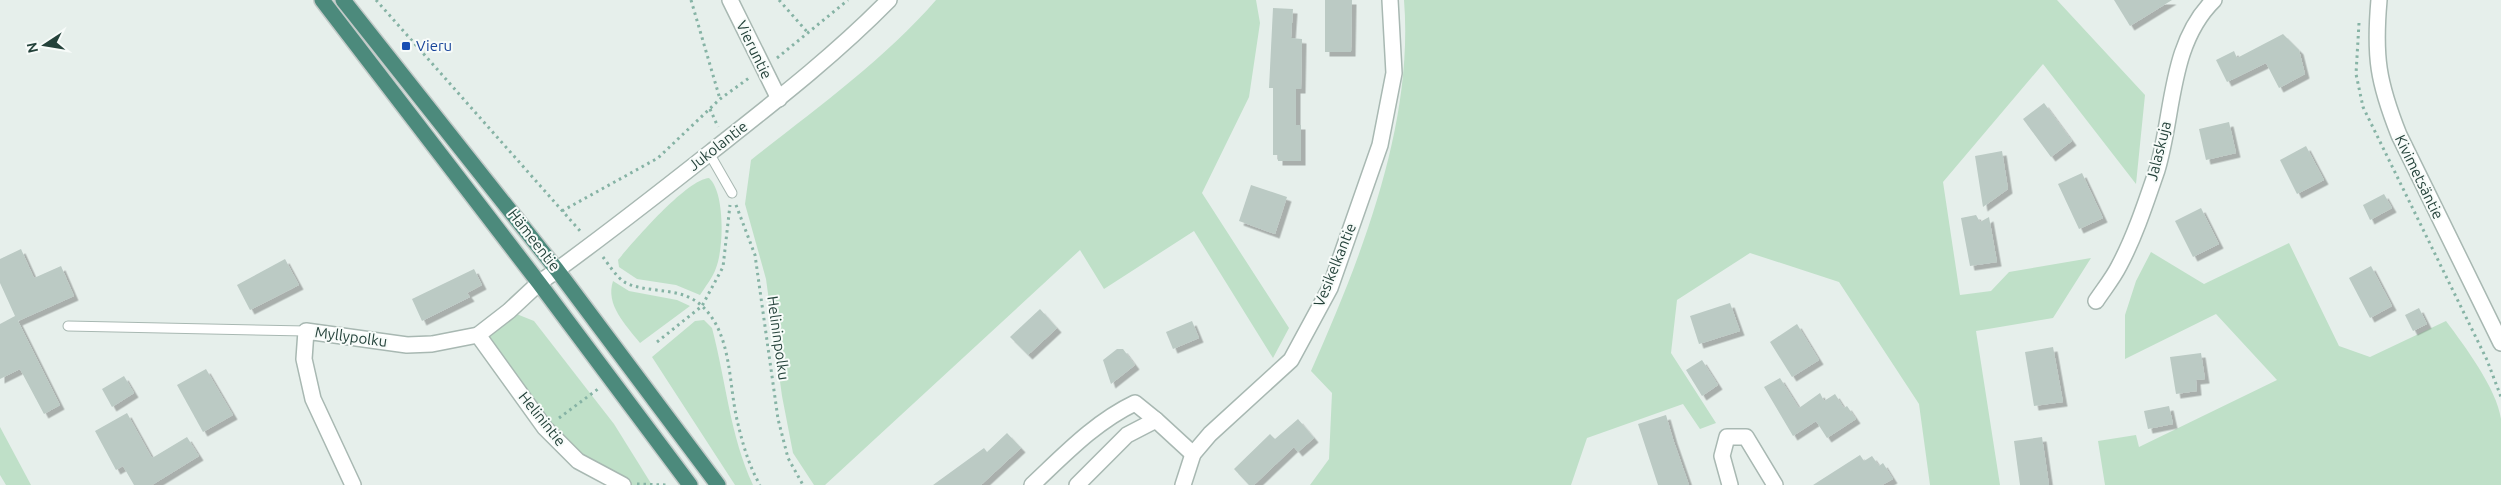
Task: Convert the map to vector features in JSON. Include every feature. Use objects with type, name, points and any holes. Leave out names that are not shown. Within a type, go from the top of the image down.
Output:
[{"type":"highway","name":"Hämeentie","points":[[322,0],[539,283],[690,485]]},
{"type":"highway","name":"Hämeentie","points":[[343,0],[557,270],[718,485]]},
{"type":"street","name":"Vieruntie","points":[[730,0],[779,100]]},
{"type":"street","name":"Jukolantie","points":[[539,283],[593,245],[779,100],[848,42],[889,0]]},
{"type":"street","name":"Vesikelkantie","points":[[1183,485],[1193,454],[1210,434],[1291,360],[1330,288],[1380,145],[1394,73],[1390,0]]},
{"type":"street","name":"Jalaskuja","points":[[2096,301],[2119,266],[2157,169],[2179,64],[2190,32],[2204,9],[2214,0]]},
{"type":"street","name":"Kivimetsäntie","points":[[2379,0],[2376,48],[2378,75],[2386,104],[2399,135],[2501,343]]},
{"type":"street","name":"Myllypolku","points":[[353,485],[313,399],[304,359],[306,331],[407,345],[432,344],[478,334],[539,283]]},
{"type":"street","name":"Helinintie","points":[[478,334],[545,428],[578,461],[622,484]]},
{"type":"street","points":[[1032,485],[1080,440],[1114,413],[1135,403],[1193,454]]},
{"type":"street","points":[[1077,485],[1127,435],[1156,420]]},
{"type":"street","points":[[1730,485],[1722,456],[1727,437],[1746,436],[1775,485]]},
{"type":"lane","points":[[710,153],[732,193]]},
{"type":"lane","points":[[68,326],[306,331]]},
{"type":"path","points":[[691,0],[720,99]]},
{"type":"path","points":[[779,0],[808,34]]},
{"type":"path","points":[[794,45],[848,0]]},
{"type":"path","points":[[406,46],[411,42]]},
{"type":"path","points":[[562,211],[658,158],[732,89]]},
{"type":"path","points":[[657,342],[702,306],[723,266],[732,193]]},
{"type":"path","name":"Helininpolku","points":[[732,193],[755,255],[778,419],[788,458],[803,485]]},
{"type":"path","points":[[545,428],[598,389]]},
{"type":"path","points":[[622,484],[668,485]]},
{"type":"green space","points":[[936,0],[1256,0],[1260,23],[1249,97],[1202,193],[1289,328],[1273,358],[1194,231],[1104,289],[1080,250],[825,485],[814,485],[793,453],[782,396],[766,279],[745,204],[751,160],[871,64],[894,44]]},
{"type":"green space","points":[[1404,0],[2057,0],[2145,95],[2136,184],[2043,64],[1943,182],[1960,295],[1991,291],[2009,272],[2091,258],[2053,318],[1976,331],[2000,485],[1930,485],[1919,404],[1839,282],[1750,253],[1677,300],[1671,353],[1716,423],[1700,429],[1683,404],[1587,438],[1571,485],[1310,485],[1329,459],[1332,393],[1311,371],[1330,328],[1365,237],[1392,143],[1401,95],[1405,47]]},
{"type":"green space","points":[[709,178],[718,195],[722,221],[721,247],[715,271],[700,295],[676,285],[637,279],[619,267],[618,260],[674,200],[699,181]]},
{"type":"green space","points":[[2289,243],[2339,346],[2370,357],[2446,321],[2487,381],[2498,407],[2501,419],[2501,485],[2105,485],[2098,441],[2136,435],[2139,447],[2277,380],[2216,314],[2125,359],[2125,315],[2136,281],[2151,252],[2204,284]]},
{"type":"green space","points":[[613,281],[629,291],[677,300],[690,306],[640,343],[623,322],[614,306],[611,290]]},
{"type":"green space","points":[[509,311],[534,321],[614,424],[652,485],[622,485],[545,428],[478,335]]},
{"type":"green space","points":[[704,320],[712,328],[734,428],[745,466],[753,485],[735,485],[652,357],[695,321]]},
{"type":"green space","points":[[0,427],[31,485],[6,485],[0,475]]},
{"type":"building","points":[[1325,0],[1352,0],[1351,52],[1325,52]]},
{"type":"building","points":[[2114,0],[2172,0],[2130,26]]},
{"type":"building","points":[[1273,8],[1293,9],[1291,38],[1302,39],[1301,89],[1296,89],[1296,125],[1301,125],[1301,161],[1278,161],[1278,155],[1273,155],[1273,88],[1269,88]]},
{"type":"building","points":[[2283,34],[2299,50],[2305,74],[2279,88],[2266,63],[2227,82],[2216,60],[2234,51],[2237,58]]},
{"type":"building","points":[[2044,103],[2072,141],[2051,157],[2023,119]]},
{"type":"building","points":[[2229,122],[2236,153],[2206,160],[2199,129]]},
{"type":"building","points":[[2306,146],[2324,180],[2297,194],[2280,160]]},
{"type":"building","points":[[2002,151],[2008,189],[1983,207],[1975,156]]},
{"type":"building","points":[[2082,173],[2103,218],[2079,229],[2058,184]]},
{"type":"building","points":[[1251,185],[1287,197],[1275,234],[1239,221]]},
{"type":"building","points":[[2384,194],[2392,208],[2370,220],[2363,205]]},
{"type":"building","points":[[2201,208],[2219,244],[2193,257],[2175,221]]},
{"type":"building","points":[[1976,215],[1980,222],[1989,217],[1997,262],[1970,266],[1961,218]]},
{"type":"building","points":[[21,249],[34,278],[61,266],[74,296],[18,321],[60,405],[44,414],[20,369],[0,379],[0,324],[15,316],[0,283],[0,259]]},
{"type":"building","points":[[285,259],[299,285],[250,310],[237,285]]},
{"type":"building","points":[[2371,266],[2392,306],[2370,318],[2349,278]]},
{"type":"building","points":[[474,269],[482,285],[467,293],[470,297],[422,321],[412,299]]},
{"type":"building","points":[[1730,303],[1740,331],[1699,344],[1690,316]]},
{"type":"building","points":[[2419,308],[2427,324],[2413,331],[2405,315]]},
{"type":"building","points":[[1040,309],[1057,328],[1028,355],[1010,337]]},
{"type":"building","points":[[1192,321],[1199,338],[1173,349],[1166,332]]},
{"type":"building","points":[[1797,324],[1819,360],[1792,377],[1770,342]]},
{"type":"building","points":[[2053,347],[2063,402],[2034,406],[2025,352]]},
{"type":"building","points":[[1117,349],[1123,349],[1135,365],[1111,384],[1103,360]]},
{"type":"building","points":[[2201,353],[2205,379],[2196,380],[2197,391],[2176,394],[2170,357]]},
{"type":"building","points":[[1702,360],[1718,385],[1702,396],[1686,370]]},
{"type":"building","points":[[206,369],[233,415],[203,432],[177,385]]},
{"type":"building","points":[[124,376],[134,393],[112,407],[102,389]]},
{"type":"building","points":[[1780,378],[1799,408],[1820,393],[1824,401],[1835,394],[1844,408],[1847,406],[1856,419],[1827,438],[1816,421],[1793,436],[1764,387]]},
{"type":"building","points":[[2169,406],[2173,424],[2148,429],[2144,411]]},
{"type":"building","points":[[127,413],[152,458],[187,437],[199,456],[152,485],[134,485],[123,466],[116,470],[95,431]]},
{"type":"building","points":[[1666,415],[1689,485],[1658,485],[1638,424]]},
{"type":"building","points":[[1298,419],[1314,438],[1298,452],[1294,447],[1254,485],[1249,485],[1234,469],[1270,434],[1275,439]]},
{"type":"building","points":[[1007,433],[1021,448],[981,485],[933,485],[984,448],[987,452]]},
{"type":"building","points":[[2042,437],[2049,485],[2020,485],[2014,441]]},
{"type":"building","points":[[1860,455],[1864,461],[1872,456],[1879,466],[1883,463],[1893,479],[1882,485],[1813,485]]},
{"type":"place","name":"Vieru","points":[[406,46]]}]
